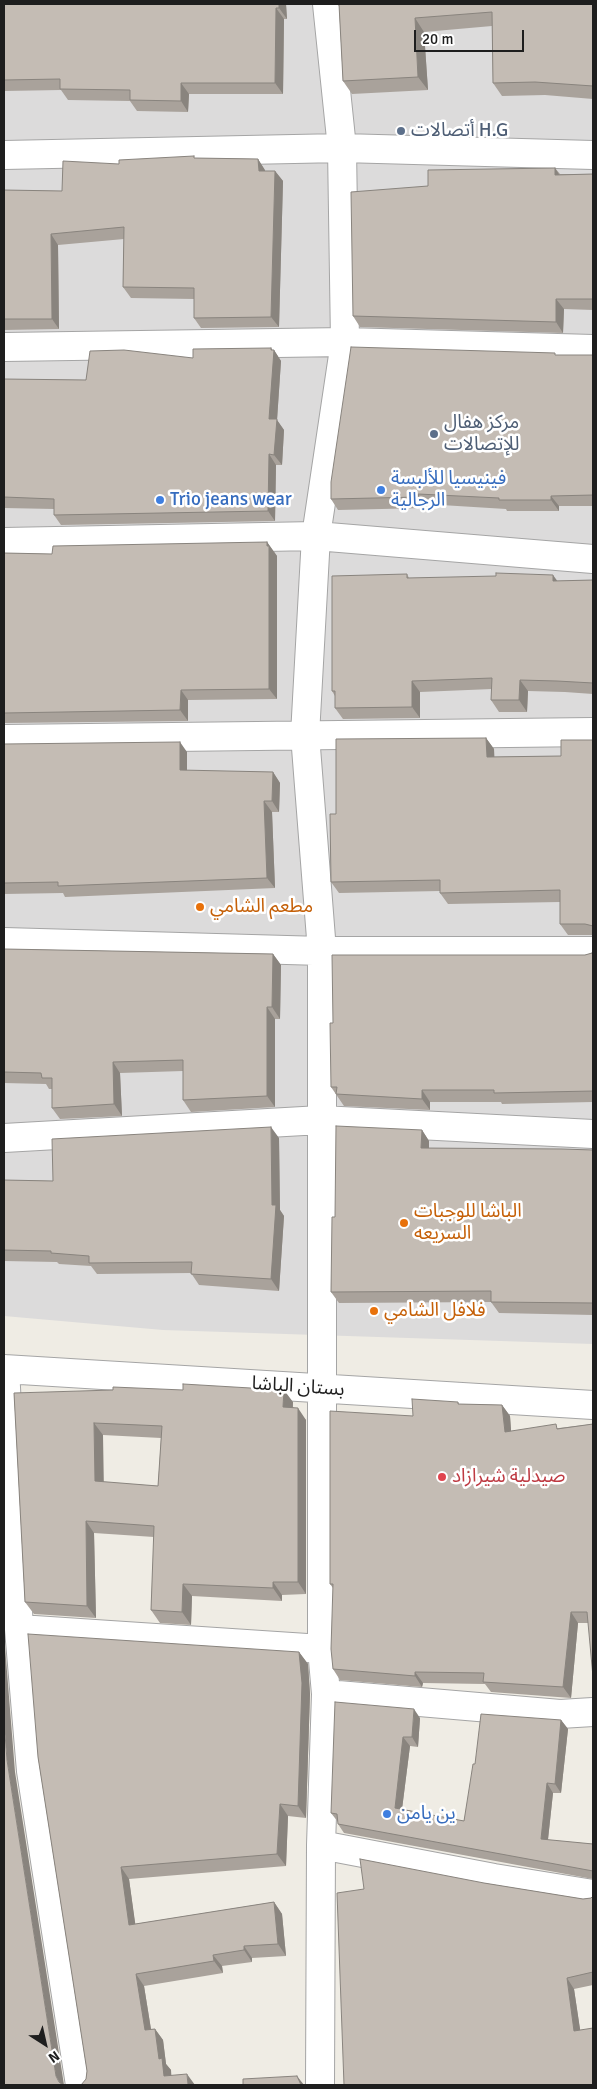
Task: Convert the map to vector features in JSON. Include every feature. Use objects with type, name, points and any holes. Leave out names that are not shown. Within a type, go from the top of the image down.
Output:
[{"type":"street","points":[[320,2085],[321,1844],[326,1694],[322,1649],[322,952],[305,735],[316,536],[344,342],[342,148],[327,4]]},
{"type":"street","points":[[4,155],[342,148],[593,155]]},
{"type":"street","points":[[4,347],[344,342],[593,349]]},
{"type":"street","points":[[4,542],[316,536],[593,559]]},
{"type":"street","points":[[4,740],[593,732]]},
{"type":"street","points":[[4,942],[322,952],[593,951]]},
{"type":"street","points":[[4,1138],[321,1120],[593,1134]]},
{"type":"street","points":[[4,1369],[19,1629],[31,1771],[80,2085]]},
{"type":"street","name":"بستان الباشا","points":[[4,1369],[593,1405]]},
{"type":"street","points":[[19,1629],[322,1649]]},
{"type":"street","points":[[326,1694],[560,1714],[593,1712]]},
{"type":"street","points":[[321,1844],[494,1878],[593,1894]]},
{"type":"shaded area","points":[[4,4],[593,4],[593,1344],[163,1330],[4,1316]]},
{"type":"building","points":[[4,4],[279,4],[279,8],[276,8],[275,83],[181,83],[181,101],[130,100],[130,90],[60,89],[60,79],[4,80]]},
{"type":"building","points":[[339,4],[593,4],[593,86],[535,82],[493,83],[492,12],[415,18],[418,77],[343,81]]},
{"type":"building","points":[[194,156],[194,158],[258,159],[259,171],[275,171],[271,317],[194,318],[194,288],[123,287],[124,227],[51,234],[52,319],[4,319],[4,190],[62,191],[63,161],[119,164],[119,160]]},
{"type":"building","points":[[555,168],[555,175],[593,174],[593,299],[556,299],[556,322],[353,316],[351,192],[428,186],[428,170]]},
{"type":"building","points":[[351,347],[593,355],[593,495],[551,496],[551,500],[499,500],[499,498],[418,494],[418,497],[331,499],[331,482]]},
{"type":"building","points":[[271,348],[271,350],[274,350],[269,419],[277,419],[274,455],[269,454],[268,511],[54,515],[54,499],[4,497],[4,379],[86,380],[90,351],[124,350],[193,358],[193,349]]},
{"type":"building","points":[[267,542],[267,546],[269,546],[269,689],[181,690],[180,710],[4,713],[4,553],[52,554],[53,546]]},
{"type":"building","points":[[496,573],[553,575],[553,581],[593,580],[593,683],[520,680],[519,700],[491,700],[492,678],[412,681],[412,707],[335,708],[335,691],[332,691],[332,576],[407,574],[407,578],[496,576]]},
{"type":"building","points":[[486,738],[487,757],[561,756],[561,740],[593,740],[593,926],[585,924],[560,924],[560,890],[440,893],[440,880],[331,882],[330,814],[336,814],[336,739]]},
{"type":"building","points":[[180,742],[180,770],[273,772],[272,801],[264,801],[267,878],[58,886],[58,882],[4,883],[4,744]]},
{"type":"building","points":[[4,949],[273,954],[272,1007],[267,1007],[267,1096],[183,1100],[183,1060],[113,1062],[114,1104],[52,1108],[52,1078],[42,1078],[41,1073],[4,1072]]},
{"type":"building","points":[[593,953],[593,1091],[494,1093],[494,1090],[422,1090],[422,1099],[336,1094],[337,1087],[331,1087],[330,1023],[333,1023],[332,955],[585,955]]},
{"type":"building","points":[[336,1126],[422,1130],[421,1148],[593,1150],[593,1303],[491,1302],[491,1291],[331,1292],[332,1217],[335,1217]]},
{"type":"building","points":[[271,1127],[272,1205],[276,1205],[271,1279],[191,1274],[192,1262],[89,1263],[89,1256],[51,1253],[51,1251],[4,1250],[4,1180],[53,1181],[52,1139]]},
{"type":"building","points":[[183,1384],[284,1390],[283,1407],[298,1408],[298,1582],[273,1582],[273,1588],[183,1584],[182,1612],[151,1610],[154,1526],[86,1521],[87,1606],[25,1602],[14,1393],[113,1390],[113,1387],[183,1390]],"holes":[[[94,1423],[162,1426],[158,1486],[95,1481]]]},
{"type":"building","points":[[412,1399],[458,1402],[458,1404],[502,1405],[505,1432],[556,1424],[557,1429],[593,1424],[593,1677],[587,1612],[571,1612],[563,1687],[483,1682],[484,1673],[415,1672],[415,1676],[333,1669],[331,1649],[333,1584],[330,1584],[330,1411],[413,1416]]},
{"type":"building","points":[[28,1634],[299,1652],[302,1683],[298,1806],[280,1804],[277,1854],[121,1867],[129,1925],[274,1902],[278,1944],[244,1946],[244,1950],[213,1955],[214,1961],[136,1974],[145,2030],[155,2029],[159,2059],[162,2058],[164,2076],[187,2074],[188,2085],[81,2085],[86,2079],[87,2071],[38,1757]]},
{"type":"building","points":[[335,1702],[414,1709],[412,1737],[403,1737],[395,1808],[464,1821],[473,1764],[475,1764],[481,1714],[561,1720],[555,1784],[547,1783],[541,1839],[593,1844],[593,1871],[338,1824],[337,1814],[331,1813]]},
{"type":"building","points":[[4,1721],[7,1760],[56,2076],[63,2085],[4,2085]]},
{"type":"building","points":[[360,1859],[484,1883],[583,1899],[593,1896],[593,1972],[567,1978],[574,2031],[593,2028],[593,2085],[344,2085],[337,1893],[364,1889]]},
{"type":"building","points":[[297,2076],[301,2085],[243,2085],[243,2079]]},
{"type":"place","name":"أتصالات H.G","points":[[401,131]]},
{"type":"place","name":"مركز هفال للإتصالات","points":[[434,434]]},
{"type":"place","name":"فينيسيا للألبسة الرجالية","points":[[381,490]]},
{"type":"place","name":"Trio jeans wear","points":[[160,500]]},
{"type":"place","name":"مطعم الشامي","points":[[200,907]]},
{"type":"place","name":"الباشا للوجبات السريعه","points":[[404,1223]]},
{"type":"place","name":"فلافل الشامي","points":[[374,1311]]},
{"type":"place","name":"صيدلية شيرازاد","points":[[442,1477]]},
{"type":"place","name":"ين يامن","points":[[387,1814]]}]
